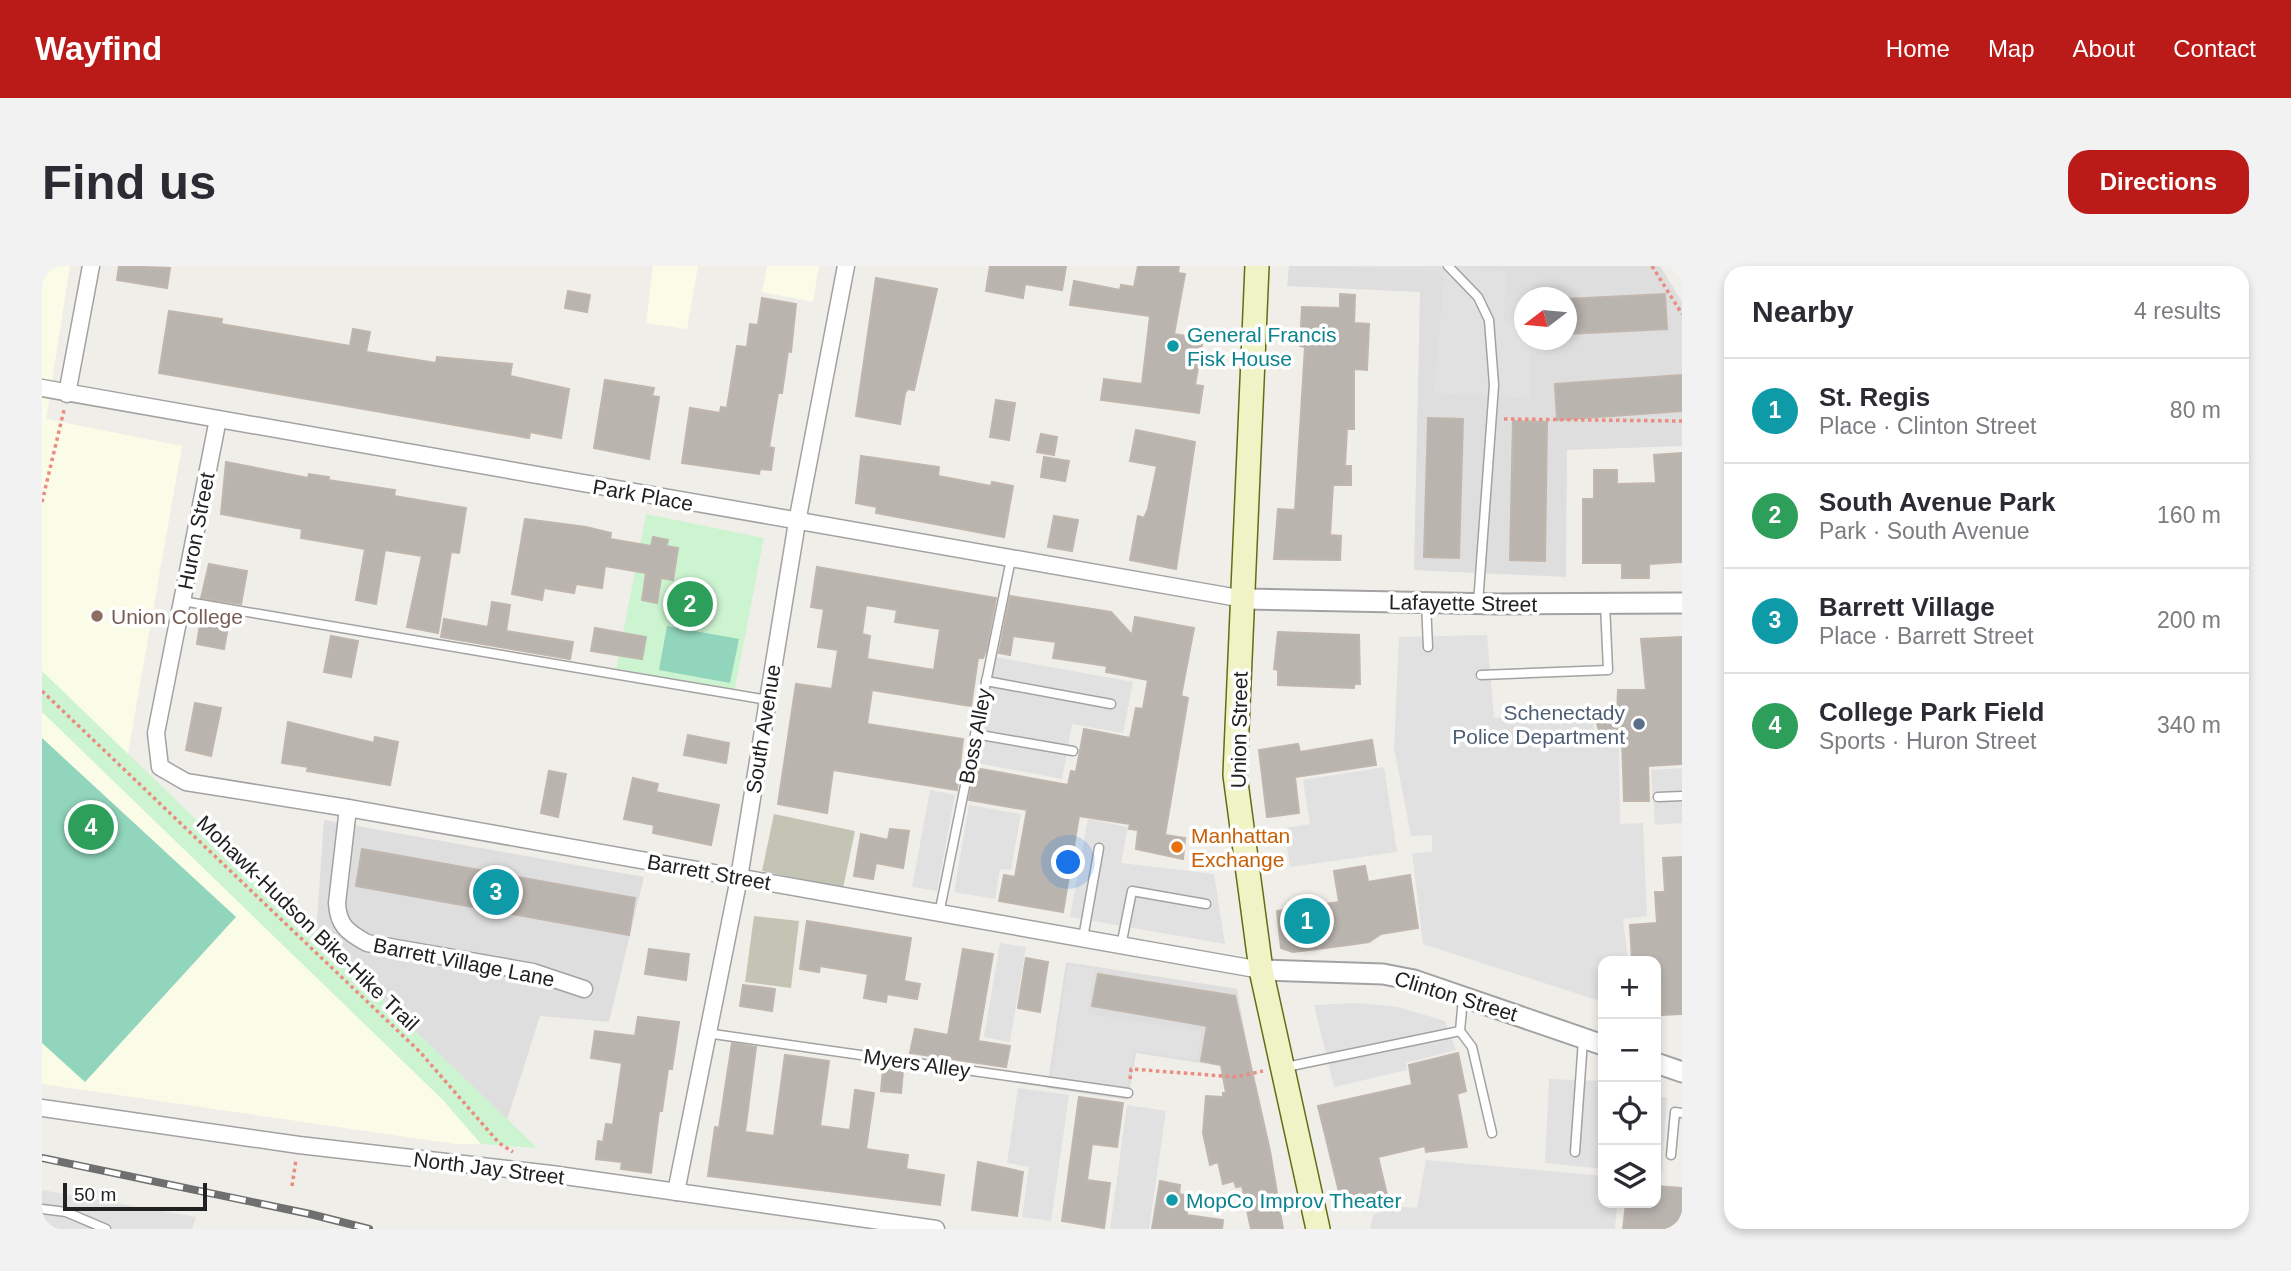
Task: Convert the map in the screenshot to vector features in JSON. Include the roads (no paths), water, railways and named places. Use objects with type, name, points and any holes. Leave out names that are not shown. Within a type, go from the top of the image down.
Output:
[{"type":"main road","name":"Union Street","points":[[1256,266],[1235,775],[1261,971],[1318,1229]]},
{"type":"street","points":[[67,394],[91,266]]},
{"type":"street","name":"South Avenue","points":[[676,1192],[739,878],[797,522],[846,266]]},
{"type":"street","name":"Park Place","points":[[42,388],[1244,599]]},
{"type":"street","name":"Huron Street","points":[[160,767],[156,733],[218,419]]},
{"type":"street","name":"Lafayette Street","points":[[1244,599],[1478,604],[1682,603]]},
{"type":"street","name":"Barrett Street","points":[[160,767],[186,782],[348,808],[1261,971]]},
{"type":"street","name":"Barrett Village Lane","points":[[348,808],[337,902],[338,918],[351,934],[367,943],[533,972],[584,989]]},
{"type":"street","name":"Clinton Street","points":[[1261,971],[1383,974],[1464,995],[1598,1043]]},
{"type":"street","points":[[1661,1065],[1682,1072]]},
{"type":"street","name":"North Jay Street","points":[[42,1108],[299,1145],[676,1192],[936,1229]]},
{"type":"lane","points":[[1448,266],[1478,297],[1489,320],[1494,385],[1478,604]]},
{"type":"lane","name":"Boss Alley","points":[[939,914],[1010,559]]},
{"type":"lane","points":[[183,601],[768,700]]},
{"type":"lane","points":[[1426,603],[1427,647]]},
{"type":"lane","points":[[1481,675],[1608,670],[1605,604]]},
{"type":"lane","points":[[986,681],[1111,704]]},
{"type":"lane","points":[[975,734],[1073,751]]},
{"type":"lane","points":[[1658,797],[1682,796]]},
{"type":"lane","points":[[1082,939],[1099,848]]},
{"type":"lane","points":[[1121,946],[1132,891],[1206,904]]},
{"type":"lane","points":[[1464,995],[1460,1031],[1472,1047],[1492,1133]]},
{"type":"lane","points":[[1282,1068],[1460,1031]]},
{"type":"lane","name":"Myers Alley","points":[[706,1033],[1128,1093]]},
{"type":"lane","points":[[1574,1152],[1583,1038]]},
{"type":"lane","points":[[1671,1155],[1675,1112],[1682,1113]]},
{"type":"lane","points":[[42,1209],[66,1212],[106,1229]]},
{"type":"railway","points":[[42,1158],[310,1214],[369,1229]]},
{"type":"place","name":"General Francis Fisk House","points":[[1173,346]]},
{"type":"place","name":"South Avenue Park","points":[[690,604]]},
{"type":"place","name":"Union College","points":[[97,616]]},
{"type":"place","name":"Schenectady Police Department","points":[[1639,724]]},
{"type":"place","name":"College Park Field","points":[[91,827]]},
{"type":"place","name":"Manhattan Exchange","points":[[1177,847]]},
{"type":"place","name":"Barrett Village","points":[[496,892]]},
{"type":"place","name":"St. Regis","points":[[1307,921]]},
{"type":"place","name":"MopCo Improv Theater","points":[[1172,1200]]}]
